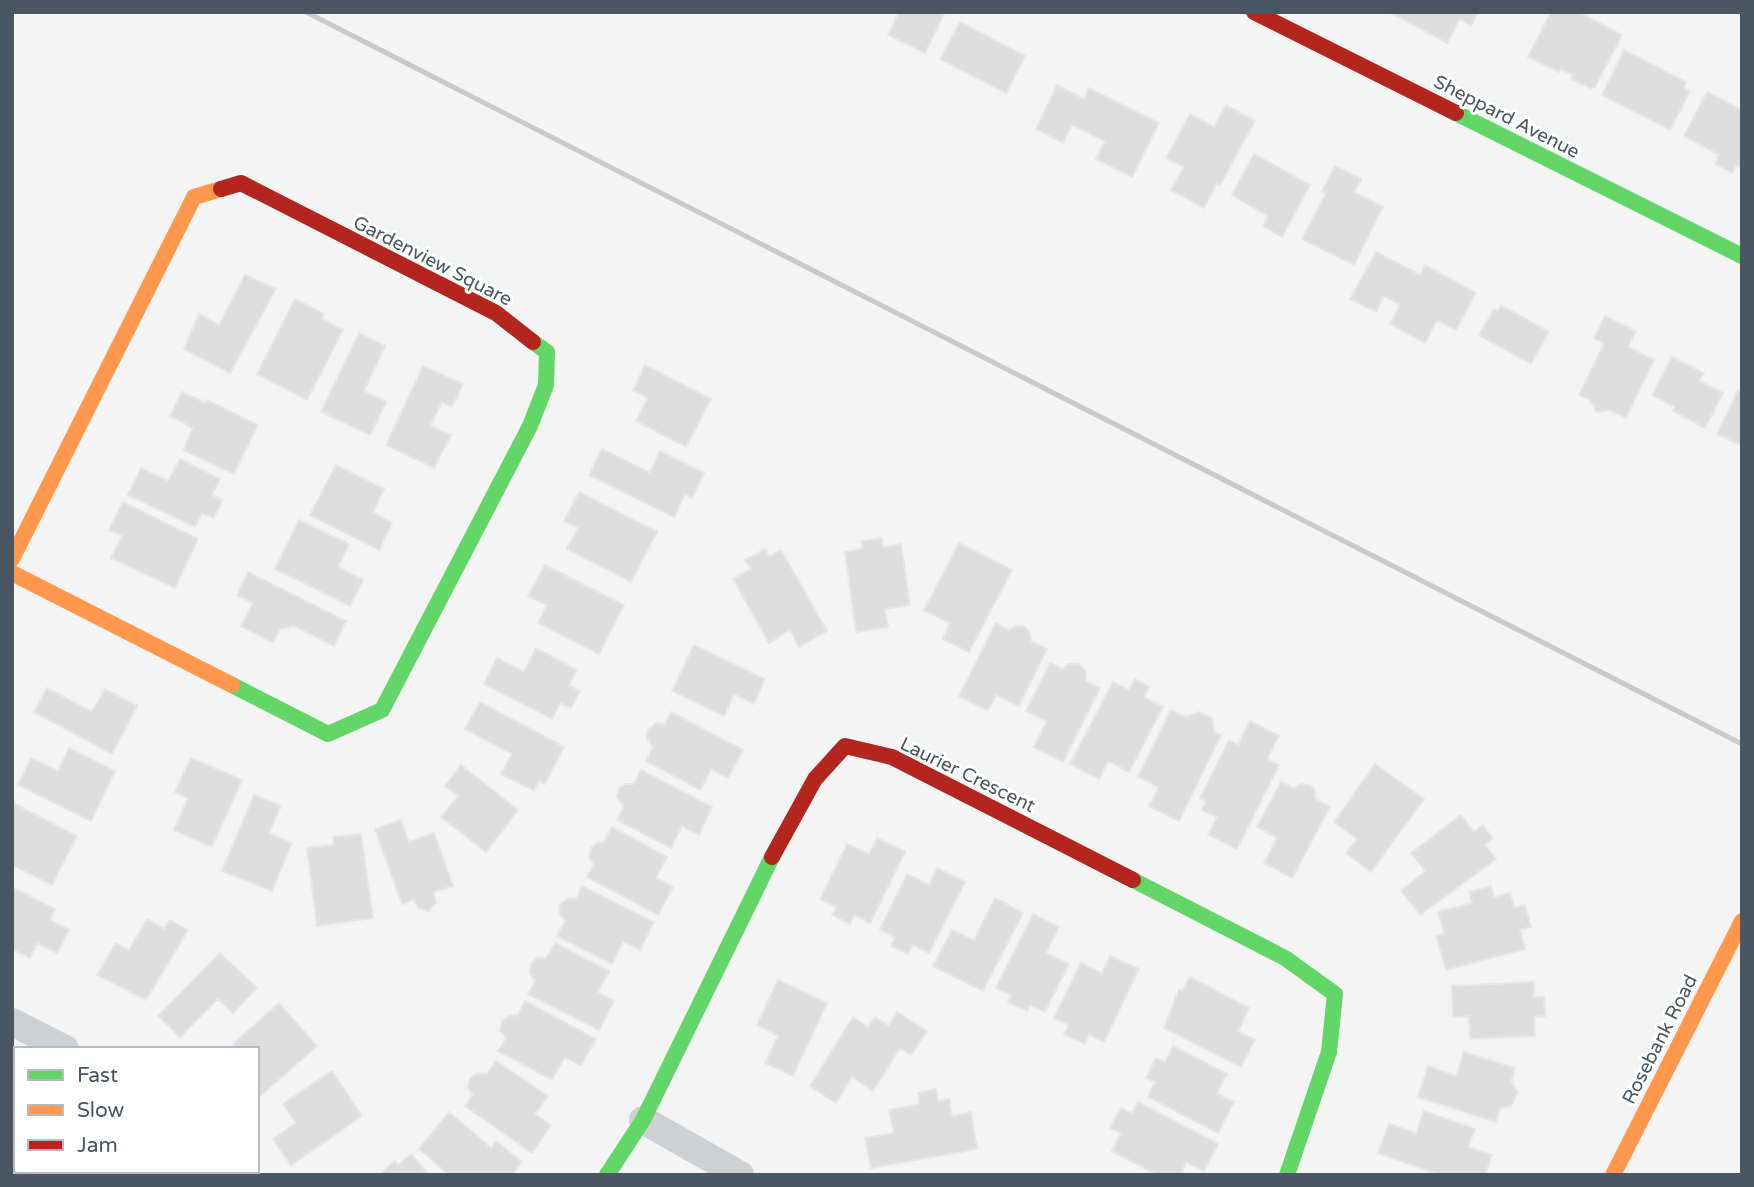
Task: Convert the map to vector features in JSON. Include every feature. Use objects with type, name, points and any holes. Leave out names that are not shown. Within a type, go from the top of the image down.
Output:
[{"type":"street","name":"Sheppard Avenue","points":[[1266,15],[1742,257]]},
{"type":"street","name":"Gardenview Square","points":[[12,559],[194,197],[241,183],[496,313],[547,352],[546,385],[530,426],[382,710],[328,734],[12,573]]},
{"type":"street","name":"Laurier Crescent","points":[[607,1175],[643,1120],[792,816],[815,779],[845,746],[892,757],[1285,958],[1335,994],[1329,1052],[1287,1175]]},
{"type":"street","name":"Rosebank Road","points":[[1613,1175],[1742,921]]},
{"type":"street","points":[[12,1022],[61,1047]]},
{"type":"street","points":[[643,1120],[740,1175]]},
{"type":"building","points":[[899,12],[945,12],[925,53],[888,35]]},
{"type":"building","points":[[1389,12],[1478,12],[1471,26],[1460,19],[1447,43]]},
{"type":"building","points":[[1551,12],[1579,12],[1622,35],[1595,87],[1590,88],[1571,79],[1573,75],[1561,69],[1559,72],[1528,57]]},
{"type":"building","points":[[960,22],[1025,56],[1006,93],[940,59]]},
{"type":"building","points":[[1624,50],[1686,82],[1684,88],[1690,91],[1670,130],[1602,95]]},
{"type":"building","points":[[1057,85],[1084,99],[1089,88],[1159,123],[1132,177],[1096,159],[1105,141],[1072,125],[1063,143],[1036,129]]},
{"type":"building","points":[[1707,92],[1742,110],[1742,168],[1736,165],[1732,173],[1715,164],[1719,155],[1684,136]]},
{"type":"building","points":[[1226,105],[1255,121],[1220,185],[1217,183],[1204,208],[1171,190],[1184,167],[1166,158],[1190,114],[1214,127]]},
{"type":"building","points":[[1254,154],[1310,185],[1282,237],[1263,226],[1268,216],[1232,195]]},
{"type":"building","points":[[1335,166],[1361,179],[1354,192],[1383,207],[1354,265],[1302,239],[1326,193],[1322,191]]},
{"type":"building","points":[[1376,252],[1420,275],[1425,265],[1476,293],[1456,330],[1437,320],[1425,343],[1390,324],[1400,305],[1384,296],[1376,312],[1350,299]]},
{"type":"building","points":[[245,275],[276,289],[230,373],[184,349],[199,314],[219,325]]},
{"type":"building","points":[[295,299],[324,314],[322,319],[343,330],[307,400],[257,374]]},
{"type":"building","points":[[1501,305],[1549,332],[1531,364],[1479,335],[1494,309],[1498,311]]},
{"type":"building","points":[[1605,316],[1636,331],[1628,347],[1654,360],[1626,418],[1610,410],[1597,412],[1590,400],[1579,395],[1604,344],[1594,338]]},
{"type":"building","points":[[359,333],[385,346],[364,391],[386,402],[370,435],[321,412]]},
{"type":"building","points":[[1672,357],[1704,373],[1699,381],[1723,393],[1705,428],[1673,411],[1675,407],[1652,395]]},
{"type":"building","points":[[645,365],[711,399],[686,447],[636,421],[648,398],[633,390]]},
{"type":"building","points":[[423,366],[463,384],[452,407],[442,402],[430,426],[451,435],[434,468],[386,445]]},
{"type":"building","points":[[1738,390],[1742,392],[1742,446],[1717,434]]},
{"type":"building","points":[[182,392],[205,403],[207,400],[258,425],[234,474],[183,450],[193,428],[170,416]]},
{"type":"building","points":[[602,449],[650,473],[660,451],[704,473],[692,498],[685,494],[674,517],[589,475]]},
{"type":"building","points":[[180,459],[220,479],[212,495],[223,500],[214,518],[202,513],[195,527],[128,495],[141,468],[168,481]]},
{"type":"building","points":[[336,465],[384,489],[373,512],[392,523],[379,550],[310,515]]},
{"type":"building","points":[[579,492],[657,532],[631,582],[567,549],[578,528],[564,521]]},
{"type":"building","points":[[123,502],[198,539],[175,588],[111,558],[122,536],[109,530]]},
{"type":"building","points":[[299,520],[349,544],[338,567],[363,580],[350,606],[275,569]]},
{"type":"building","points":[[882,538],[883,547],[901,544],[910,605],[885,609],[888,627],[856,632],[845,552],[863,549],[861,541]]},
{"type":"building","points":[[959,543],[1012,570],[969,652],[943,639],[950,623],[924,610]]},
{"type":"building","points":[[765,549],[769,556],[781,550],[827,631],[799,647],[790,630],[769,643],[733,579],[751,569],[745,560]]},
{"type":"building","points":[[545,565],[624,605],[599,654],[538,623],[547,605],[528,596]]},
{"type":"building","points":[[248,572],[346,621],[334,646],[294,626],[280,629],[273,643],[241,626],[253,603],[237,595]]},
{"type":"building","points":[[996,623],[1009,630],[1015,626],[1024,626],[1030,632],[1031,641],[1047,649],[1019,706],[996,695],[988,711],[959,696]]},
{"type":"building","points":[[694,645],[765,679],[754,704],[734,694],[724,716],[672,691]]},
{"type":"building","points":[[536,648],[577,670],[569,685],[580,691],[571,708],[560,703],[552,719],[484,684],[497,658],[524,672]]},
{"type":"building","points":[[1050,663],[1062,669],[1068,664],[1078,664],[1085,670],[1086,681],[1100,688],[1063,762],[1034,747],[1047,721],[1026,711]]},
{"type":"building","points":[[1135,679],[1149,687],[1144,697],[1163,707],[1129,772],[1108,761],[1099,779],[1070,764],[1113,682],[1129,690]]},
{"type":"building","points":[[47,688],[92,712],[105,689],[137,706],[112,754],[34,712]]},
{"type":"building","points":[[480,702],[564,747],[545,784],[539,781],[534,791],[501,774],[512,754],[465,729]]},
{"type":"building","points":[[1171,710],[1186,717],[1199,712],[1212,718],[1214,732],[1221,735],[1179,821],[1149,806],[1159,787],[1138,777]]},
{"type":"building","points":[[671,712],[743,750],[728,778],[711,769],[700,790],[646,761],[653,747],[647,738],[648,730],[656,723],[665,724]]},
{"type":"building","points":[[1250,721],[1279,736],[1267,759],[1279,765],[1237,849],[1208,835],[1217,817],[1202,810],[1206,801],[1200,798],[1229,740],[1238,745]]},
{"type":"building","points":[[69,748],[115,771],[91,821],[18,785],[31,758],[58,771]]},
{"type":"building","points":[[191,758],[242,780],[212,847],[174,830],[188,798],[175,792]]},
{"type":"building","points":[[1375,764],[1424,799],[1371,872],[1346,853],[1357,839],[1334,822]]},
{"type":"building","points":[[461,765],[518,810],[486,852],[441,817],[458,796],[445,786]]},
{"type":"building","points":[[641,770],[712,807],[699,835],[682,826],[671,848],[617,820],[624,806],[617,798],[619,788],[625,784],[634,784]]},
{"type":"building","points":[[1281,782],[1294,788],[1300,784],[1310,785],[1315,790],[1315,799],[1330,807],[1292,878],[1264,863],[1277,838],[1257,827]]},
{"type":"building","points":[[254,795],[281,806],[269,833],[292,843],[272,891],[222,871]]},
{"type":"building","points":[[13,803],[77,836],[52,885],[12,865]]},
{"type":"building","points":[[1461,815],[1474,832],[1483,825],[1493,838],[1485,845],[1496,859],[1420,915],[1401,891],[1425,871],[1411,853]]},
{"type":"building","points":[[401,820],[409,842],[434,833],[453,886],[434,892],[436,903],[429,911],[418,908],[414,900],[402,904],[375,829]]},
{"type":"building","points":[[612,827],[667,857],[656,878],[673,887],[658,915],[587,877],[594,864],[589,857],[591,848],[604,842]]},
{"type":"building","points":[[361,834],[373,918],[317,926],[307,848],[334,845],[333,837]]},
{"type":"building","points":[[877,838],[905,852],[870,923],[854,915],[850,924],[832,915],[837,907],[820,899],[847,844],[869,854]]},
{"type":"building","points":[[937,868],[965,882],[929,953],[913,945],[908,954],[891,946],[895,937],[880,929],[907,874],[929,885]]},
{"type":"building","points":[[582,886],[654,922],[640,950],[623,941],[612,964],[557,936],[565,921],[559,913],[560,904],[569,898],[576,899]]},
{"type":"building","points":[[1491,886],[1494,897],[1510,893],[1514,907],[1525,905],[1531,927],[1520,930],[1525,949],[1446,970],[1436,936],[1444,934],[1438,912],[1472,903],[1469,892]]},
{"type":"building","points":[[12,887],[55,909],[50,920],[69,930],[57,953],[37,943],[30,958],[12,949]]},
{"type":"building","points":[[995,898],[1023,913],[983,991],[933,966],[952,930],[974,940]]},
{"type":"building","points":[[1033,914],[1059,927],[1046,953],[1069,964],[1045,1012],[1030,1005],[1027,1011],[1008,1002],[1011,995],[996,988]]},
{"type":"building","points":[[147,919],[164,929],[170,920],[188,930],[146,1000],[97,975],[116,943],[129,950]]},
{"type":"building","points":[[555,943],[609,971],[598,992],[614,1001],[599,1030],[528,994],[535,981],[530,973],[531,964],[537,958],[546,958]]},
{"type":"building","points":[[220,953],[257,988],[233,1013],[218,999],[180,1037],[158,1016]]},
{"type":"building","points":[[1110,956],[1139,969],[1104,1042],[1089,1035],[1085,1044],[1064,1034],[1069,1025],[1054,1018],[1081,963],[1102,973]]},
{"type":"building","points":[[1190,977],[1249,1008],[1238,1031],[1255,1040],[1241,1067],[1164,1028],[1179,989],[1182,991]]},
{"type":"building","points":[[778,980],[827,1003],[793,1076],[765,1063],[778,1036],[757,1025]]},
{"type":"building","points":[[1534,982],[1534,997],[1544,997],[1545,1016],[1534,1017],[1535,1036],[1470,1039],[1469,1016],[1453,1017],[1452,986]]},
{"type":"building","points":[[525,1001],[596,1039],[581,1066],[565,1057],[552,1080],[498,1051],[506,1038],[500,1031],[502,1021],[510,1015],[517,1016]]},
{"type":"building","points":[[279,1003],[317,1046],[259,1097],[259,1047],[235,1047],[233,1044]]},
{"type":"building","points":[[897,1012],[927,1031],[911,1055],[900,1048],[873,1091],[852,1077],[836,1103],[810,1086],[853,1017],[868,1027],[875,1017],[889,1026]]},
{"type":"building","points":[[1173,1046],[1227,1074],[1217,1093],[1234,1102],[1218,1133],[1148,1097],[1155,1082],[1146,1078],[1156,1058],[1165,1062]]},
{"type":"building","points":[[1464,1052],[1515,1068],[1511,1082],[1518,1092],[1511,1106],[1500,1108],[1496,1122],[1418,1097],[1428,1066],[1456,1076]]},
{"type":"building","points":[[496,1061],[548,1096],[535,1114],[551,1125],[532,1153],[465,1106],[473,1094],[468,1088],[470,1078],[477,1073],[487,1074]]},
{"type":"building","points":[[332,1071],[362,1116],[291,1165],[273,1139],[296,1123],[283,1104]]},
{"type":"building","points":[[936,1089],[938,1101],[949,1099],[952,1116],[971,1112],[977,1149],[871,1168],[865,1138],[894,1133],[889,1110],[920,1104],[918,1093]]},
{"type":"building","points":[[1138,1102],[1218,1144],[1204,1171],[1186,1162],[1180,1175],[1157,1175],[1112,1151],[1121,1133],[1110,1128],[1121,1108],[1132,1113]]},
{"type":"building","points":[[1424,1111],[1475,1129],[1468,1147],[1492,1155],[1485,1175],[1440,1175],[1378,1153],[1389,1124],[1416,1133]]},
{"type":"building","points":[[449,1112],[491,1148],[496,1141],[522,1162],[512,1175],[449,1175],[419,1149]]},
{"type":"building","points":[[12,1146],[14,1173],[46,1173],[44,1175],[12,1175]]},
{"type":"building","points":[[411,1154],[429,1175],[379,1175],[395,1161],[398,1165]]},
{"type":"railway","points":[[306,12],[1742,744]]},
{"type":"traffic: fast","points":[[1456,113],[1742,256]]},
{"type":"traffic: fast","points":[[232,685],[328,734],[382,710],[530,426],[546,385],[547,352],[533,342]]},
{"type":"traffic: fast","points":[[607,1175],[643,1120],[772,857]]},
{"type":"traffic: fast","points":[[1133,880],[1285,958],[1335,994],[1329,1052],[1287,1175]]},
{"type":"traffic: slow","points":[[12,559],[194,197],[221,189]]},
{"type":"traffic: slow","points":[[12,573],[232,685]]},
{"type":"traffic: slow","points":[[1613,1175],[1742,921]]},
{"type":"traffic: jam","points":[[1254,12],[1456,113]]},
{"type":"traffic: jam","points":[[221,189],[241,183],[496,313],[533,342]]},
{"type":"traffic: jam","points":[[772,857],[815,779],[845,746],[892,757],[1133,880]]}]
